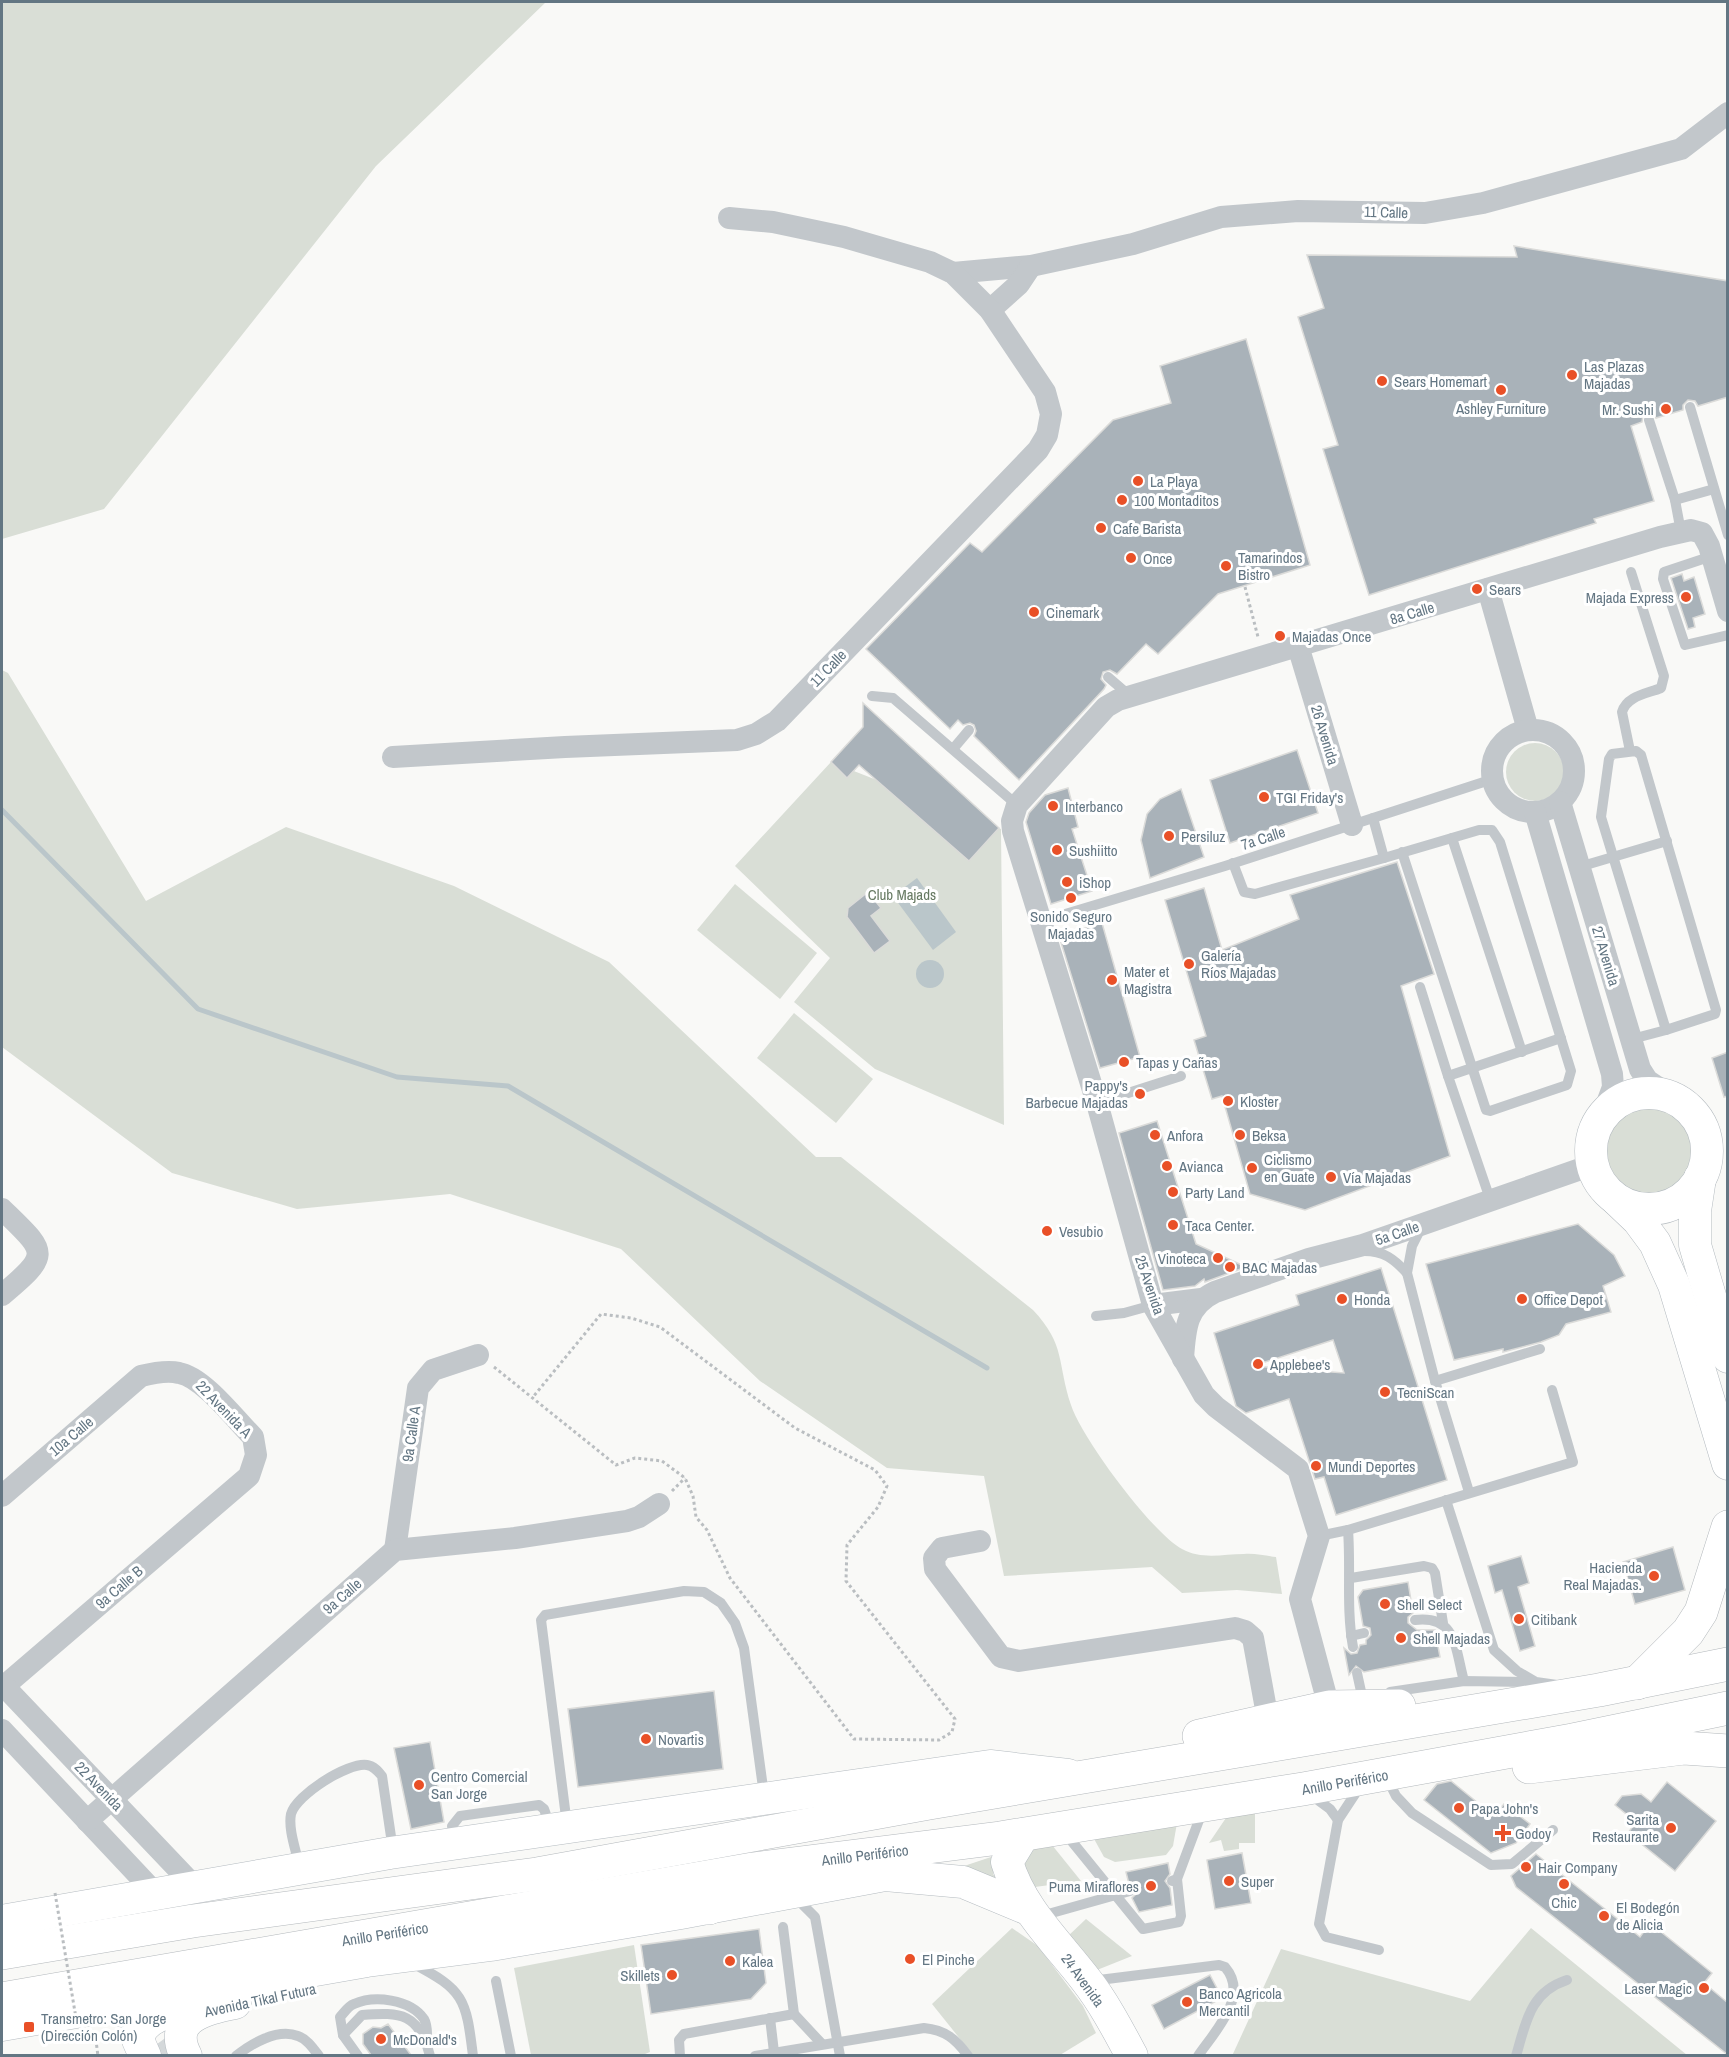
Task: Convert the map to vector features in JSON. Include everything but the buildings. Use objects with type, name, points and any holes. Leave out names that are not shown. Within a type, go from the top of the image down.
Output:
[{"type":"highway","points":[[1637,1683],[1689,1632],[1701,1612],[1728,1527]]},
{"type":"highway","points":[[2,1953],[193,1921],[537,1874],[1098,1774],[1465,1696],[1599,1690],[1728,1664]]},
{"type":"highway","points":[[1098,1774],[1178,1741],[1329,1707],[1443,1705],[1465,1696]]},
{"type":"highway","name":"Anillo Periférico","points":[[2,1999],[753,1869],[1012,1836],[1303,1789],[1462,1761],[1728,1708]]},
{"type":"highway","points":[[1462,1761],[1493,1770],[1574,1763],[1684,1748],[1728,1751]]},
{"type":"highway","points":[[885,1875],[1012,1836]]},
{"type":"highway","points":[[2,1982],[53,1980],[327,1928],[461,1900],[537,1874]]},
{"type":"highway","points":[[645,1888],[709,1908]]},
{"type":"street","name":"11 Calle","points":[[953,273],[1031,266],[1133,244],[1221,217],[1298,211],[1425,213],[1483,203],[1681,149],[1728,113]]},
{"type":"street","name":"11 Calle","points":[[393,758],[565,747],[728,741],[756,734],[772,726],[960,533],[1043,442],[1051,422],[1048,399],[990,310],[953,273],[922,259],[844,237],[773,222],[729,218]]},
{"type":"street","points":[[990,310],[1019,284],[1031,266]]},
{"type":"street","points":[[1681,532],[1700,532],[1716,546],[1728,611]]},
{"type":"street","name":"8a Calle","points":[[1016,809],[1106,707],[1130,696],[1681,532]]},
{"type":"street","points":[[1484,590],[1524,731]]},
{"type":"street","name":"26 Avenida","points":[[1298,646],[1363,821]]},
{"type":"street","points":[[1524,731],[1551,734],[1569,751],[1574,777],[1568,793],[1560,802],[1551,808],[1535,812],[1511,806],[1499,794],[1493,779],[1493,764],[1498,750],[1507,739],[1524,731]]},
{"type":"street","name":"27 Avenida","points":[[1560,802],[1640,1069],[1647,1080],[1672,1097]]},
{"type":"street","name":"25 Avenida","points":[[1016,809],[1013,831],[1097,1102],[1153,1305],[1204,1395],[1216,1407],[1298,1468],[1319,1536]]},
{"type":"street","name":"27 Avenida","points":[[1535,812],[1612,1074],[1613,1087],[1603,1114]]},
{"type":"street","points":[[1725,1338],[1695,1245],[1695,1211],[1711,1158],[1706,1142],[1713,1119],[1672,1097],[1650,1092],[1639,1093],[1617,1101],[1603,1114],[1593,1133],[1590,1146],[1592,1165],[1599,1182],[1638,1220],[1655,1243],[1674,1285],[1728,1464]]},
{"type":"street","points":[[1616,1199],[1634,1208],[1662,1208],[1686,1196],[1711,1158]]},
{"type":"street","name":"5a Calle","points":[[1153,1305],[1201,1299],[1299,1263],[1424,1224],[1592,1165]]},
{"type":"street","points":[[2,1209],[35,1242],[38,1256],[34,1268],[2,1295]]},
{"type":"street","points":[[1183,1359],[1185,1330],[1192,1310],[1201,1299]]},
{"type":"street","name":"9a Calle A","points":[[395,1550],[418,1388],[434,1370],[478,1355]]},
{"type":"street","name":"22 Avenida A","points":[[141,1376],[173,1372],[195,1379],[253,1437],[256,1448],[254,1464],[249,1476],[237,1487]]},
{"type":"street","name":"10a Calle","points":[[2,1496],[141,1376]]},
{"type":"street","name":"9a Calle B","points":[[2,1686],[237,1487]]},
{"type":"street","points":[[395,1550],[515,1538],[627,1521],[644,1515],[659,1504]]},
{"type":"street","points":[[1319,1536],[1300,1599],[1329,1707]]},
{"type":"street","points":[[980,1541],[942,1548],[934,1558],[934,1569],[1001,1657],[1019,1661],[1235,1628],[1245,1631],[1253,1638],[1268,1720]]},
{"type":"street","name":"9a Calle","points":[[87,1821],[395,1550]]},
{"type":"street","name":"22 Avenida","points":[[2,1686],[196,1888]]},
{"type":"street","points":[[2,1730],[157,1895]]},
{"type":"street","points":[[2,1921],[394,1853],[990,1766],[1098,1774]]},
{"type":"street","name":"24 Avenida","points":[[1012,1836],[1007,1862],[1032,1914],[1087,1982],[1132,2055]]},
{"type":"street","name":"24 Avenida","points":[[885,1875],[963,1882],[1032,1914]]},
{"type":"street","name":"Anillo Periférico","points":[[2,2025],[367,1961],[401,1958],[709,1908],[885,1875]]},
{"type":"street","name":"Avenida Tikal Futura","points":[[186,2055],[182,2044],[182,2030],[189,2019],[203,2009],[323,1986],[367,1961]]},
{"type":"street","points":[[145,2055],[138,2040],[141,2029],[149,2021],[182,2009],[203,2009]]},
{"type":"lane","points":[[1690,407],[1714,489],[1716,546],[1664,572],[1662,579],[1686,645],[1728,634]]},
{"type":"lane","points":[[1649,420],[1675,500],[1681,532]]},
{"type":"lane","points":[[1675,500],[1714,489]]},
{"type":"lane","points":[[1630,751],[1622,712],[1624,706],[1629,700],[1661,688],[1664,676],[1631,572]]},
{"type":"lane","points":[[1108,677],[1130,696]]},
{"type":"lane","points":[[872,696],[893,698],[953,749],[1016,809]]},
{"type":"lane","points":[[953,749],[969,730]]},
{"type":"lane","points":[[1632,1039],[1665,1030],[1715,1014],[1716,1010],[1641,756],[1636,751],[1630,751],[1612,754],[1605,767],[1601,817],[1665,1030]]},
{"type":"lane","name":"7a Calle","points":[[1042,921],[1233,863],[1493,779]]},
{"type":"lane","points":[[1363,821],[1384,858]]},
{"type":"lane","points":[[1233,863],[1244,892],[1255,894],[1384,858],[1402,852],[1479,830],[1492,830],[1500,842],[1571,1071],[1567,1085],[1490,1111],[1486,1110],[1470,1069],[1402,852]]},
{"type":"lane","points":[[1452,838],[1522,1052]]},
{"type":"lane","points":[[1579,867],[1667,842]]},
{"type":"lane","points":[[1419,987],[1490,1199]]},
{"type":"lane","points":[[1448,1076],[1561,1038]]},
{"type":"lane","points":[[1097,1102],[1181,1076]]},
{"type":"lane","points":[[1424,1224],[1412,1246],[1407,1273],[1435,1381],[1469,1492]]},
{"type":"lane","points":[[1341,1251],[1380,1252],[1392,1258],[1407,1273]]},
{"type":"lane","points":[[1096,1316],[1124,1313],[1153,1305]]},
{"type":"lane","points":[[1435,1381],[1540,1349]]},
{"type":"lane","points":[[1319,1536],[1348,1530],[1573,1462],[1552,1390]]},
{"type":"lane","points":[[1446,1500],[1456,1539],[1494,1650],[1516,1671],[1536,1682]]},
{"type":"lane","points":[[1348,1530],[1351,1578],[1348,1602],[1352,1641],[1364,1633]]},
{"type":"lane","points":[[1351,1578],[1424,1566],[1432,1568],[1435,1573],[1443,1623],[1452,1638],[1465,1696]]},
{"type":"lane","points":[[560,1828],[541,1620],[545,1615],[684,1591],[704,1592],[721,1603],[735,1623],[744,1648],[765,1798]]},
{"type":"lane","points":[[1415,1620],[1430,1619],[1443,1623]]},
{"type":"lane","points":[[1357,1673],[1362,1696]]},
{"type":"lane","points":[[1329,1707],[1362,1696],[1465,1696],[1536,1682],[1599,1690]]},
{"type":"lane","points":[[300,1869],[291,1819],[295,1806],[327,1777],[365,1764],[375,1768],[382,1776],[394,1853]]},
{"type":"lane","points":[[1379,1950],[1326,1937],[1321,1932],[1319,1916],[1338,1820],[1376,1776],[1402,1805],[1483,1862],[1499,1866],[1512,1864],[1553,1830]]},
{"type":"lane","points":[[1303,1789],[1323,1803],[1338,1820]]},
{"type":"lane","points":[[1061,1828],[1116,1894],[1140,1927],[1147,1930],[1179,1922],[1181,1916],[1174,1880],[1204,1805]]},
{"type":"lane","points":[[1032,1914],[1130,1891]]},
{"type":"lane","points":[[783,1895],[801,1903],[815,1917],[840,2055]]},
{"type":"lane","points":[[783,1927],[794,2014],[822,2044]]},
{"type":"lane","points":[[401,1958],[452,1986],[463,2001],[473,2055]]},
{"type":"lane","points":[[1087,1982],[1220,1965],[1225,1967],[1235,1986],[1234,1999],[1198,2055]]},
{"type":"lane","points":[[1516,2055],[1534,2001],[1552,1985],[1567,1980]]},
{"type":"lane","points":[[496,1981],[511,2055]]},
{"type":"lane","points":[[358,2055],[343,2035],[362,2015],[391,2013],[400,2015],[417,2025],[427,2042],[430,2055]]},
{"type":"lane","points":[[680,2055],[678,2040],[684,2034],[794,2014]]},
{"type":"lane","points":[[770,2019],[774,2052]]},
{"type":"lane","points":[[755,2055],[836,2041],[934,2029],[952,2037],[968,2055]]},
{"type":"lane","points":[[236,2055],[263,2038],[297,2035],[307,2041],[319,2055]]},
{"type":"path","points":[[1245,587],[1263,656]]},
{"type":"path","points":[[478,1355],[616,1465],[635,1458],[662,1461],[685,1478],[693,1496],[696,1517],[707,1530],[730,1578],[826,1707],[854,1739],[939,1740],[952,1732],[955,1719],[846,1581],[848,1545],[878,1508],[887,1486],[875,1470],[795,1428],[660,1327],[631,1318],[601,1314],[533,1397]]},
{"type":"path","points":[[55,1893],[77,2024]]},
{"type":"path","points":[[95,2030],[98,2055]]},
{"type":"green space","points":[[2,2],[546,2],[376,166],[104,509],[2,539]]},
{"type":"green space","points":[[2,670],[8,673],[146,901],[286,827],[454,886],[609,962],[816,1157],[841,1157],[1033,1310],[1044,1322],[1056,1344],[1071,1405],[1088,1439],[1136,1505],[1169,1540],[1182,1549],[1197,1554],[1213,1556],[1252,1554],[1276,1557],[1282,1594],[1237,1590],[1182,1593],[1152,1567],[1004,1576],[984,1476],[887,1468],[760,1381],[621,1249],[450,1194],[297,1209],[172,1173],[2,1047]]},
{"type":"green space","points":[[1529,743],[1541,743],[1556,751],[1564,766],[1564,778],[1556,793],[1541,801],[1529,801],[1514,793],[1506,778],[1506,766],[1514,751]]},
{"type":"green space","name":"Club Majads","points":[[831,762],[1001,829],[1004,1125],[875,1069],[794,1002],[830,958],[735,866]]},
{"type":"green space","points":[[735,884],[817,953],[780,999],[697,930]]},
{"type":"green space","points":[[794,1013],[873,1079],[836,1123],[757,1058]]},
{"type":"green space","points":[[1649,1107],[1673,1114],[1685,1126],[1692,1150],[1685,1174],[1673,1186],[1649,1193],[1625,1186],[1613,1174],[1606,1150],[1613,1126],[1625,1114]]},
{"type":"green space","points":[[1230,1812],[1255,1812],[1255,1843],[1239,1843],[1239,1849],[1224,1851],[1221,1840],[1209,1843]]},
{"type":"green space","points":[[1177,1823],[1173,1846],[1166,1855],[1115,1862],[1104,1857],[1093,1837]]},
{"type":"green space","points":[[1052,1845],[1081,1881],[1027,1888],[1018,1852]]},
{"type":"green space","points":[[994,1856],[993,1874],[1013,1899],[952,1870]]},
{"type":"green space","points":[[1086,1919],[1132,1956],[1092,1972],[1066,1938]]},
{"type":"green space","points":[[1012,1928],[1038,1946],[1083,2006],[1096,2033],[1060,2055],[973,2055],[932,2004]]},
{"type":"green space","points":[[1531,1928],[1687,2055],[1232,2056],[1281,1949],[1470,2001]]},
{"type":"green space","points":[[634,1945],[650,2052],[640,2056],[531,2055],[514,1968]]},
{"type":"shaded area","points":[[917,878],[956,932],[933,950],[893,896]]},
{"type":"shaded area","points":[[930,960],[940,964],[944,974],[940,984],[930,988],[920,984],[916,974],[920,964]]},
{"type":"waterway","points":[[2,810],[198,1009],[397,1077],[508,1086],[987,1368]]},
{"type":"tunnel","points":[[123,2009],[152,2037],[166,2056]]},
{"type":"place","name":"Las Plazas Majadas","points":[[1572,375]]},
{"type":"place","name":"Sears Homemart","points":[[1382,381]]},
{"type":"place","name":"Ashley Furniture","points":[[1501,390]]},
{"type":"place","name":"Mr. Sushi","points":[[1666,409]]},
{"type":"place","name":"La Playa","points":[[1138,481]]},
{"type":"place","name":"100 Montaditos","points":[[1122,500]]},
{"type":"place","name":"Cafe Barista","points":[[1101,528]]},
{"type":"place","name":"Once","points":[[1131,558]]},
{"type":"place","name":"Tamarindos Bistro","points":[[1226,566]]},
{"type":"place","name":"Sears","points":[[1477,589]]},
{"type":"place","name":"Majada Express","points":[[1686,597]]},
{"type":"place","name":"Cinemark","points":[[1034,612]]},
{"type":"place","name":"Majadas Once","points":[[1280,636]]},
{"type":"place","name":"TGI Friday's","points":[[1264,797]]},
{"type":"place","name":"Interbanco","points":[[1053,806]]},
{"type":"place","name":"Persiluz","points":[[1169,836]]},
{"type":"place","name":"Sushiitto","points":[[1057,850]]},
{"type":"place","name":"iShop","points":[[1067,882]]},
{"type":"place","name":"Sonido Seguro Majadas","points":[[1071,898]]},
{"type":"place","name":"Galería Ríos Majadas","points":[[1189,964]]},
{"type":"place","name":"Mater et Magistra","points":[[1112,980]]},
{"type":"place","name":"Tapas y Cañas","points":[[1124,1062]]},
{"type":"place","name":"Pappy's Barbecue Majadas","points":[[1140,1094]]},
{"type":"place","name":"Kloster","points":[[1228,1101]]},
{"type":"place","name":"Anfora","points":[[1155,1135]]},
{"type":"place","name":"Beksa","points":[[1240,1135]]},
{"type":"place","name":"Avianca","points":[[1167,1166]]},
{"type":"place","name":"Ciclismo en Guate","points":[[1252,1168]]},
{"type":"place","name":"Vía Majadas","points":[[1331,1177]]},
{"type":"place","name":"Party Land","points":[[1173,1192]]},
{"type":"place","name":"Taca Center.","points":[[1173,1225]]},
{"type":"place","name":"Vesubio","points":[[1047,1231]]},
{"type":"place","name":"Vinoteca","points":[[1218,1258]]},
{"type":"place","name":"BAC Majadas","points":[[1230,1267]]},
{"type":"place","name":"Honda","points":[[1342,1299]]},
{"type":"place","name":"Office Depot","points":[[1522,1299]]},
{"type":"place","name":"Applebee's","points":[[1258,1364]]},
{"type":"place","name":"TecniScan","points":[[1385,1392]]},
{"type":"place","name":"Mundi Deportes","points":[[1316,1466]]},
{"type":"place","name":"Hacienda Real Majadas.","points":[[1654,1576]]},
{"type":"place","name":"Shell Select","points":[[1385,1604]]},
{"type":"place","name":"Citibank","points":[[1519,1619]]},
{"type":"place","name":"Shell Majadas","points":[[1401,1638]]},
{"type":"place","name":"Novartis","points":[[646,1739]]},
{"type":"place","name":"Centro Comercial San Jorge","points":[[419,1785]]},
{"type":"place","name":"Papa John's","points":[[1459,1808]]},
{"type":"place","name":"Sarita Restaurante","points":[[1671,1828]]},
{"type":"place","name":"Godoy","points":[[1503,1833]]},
{"type":"place","name":"Hair Company","points":[[1526,1867]]},
{"type":"place","name":"Super","points":[[1229,1881]]},
{"type":"place","name":"Chic","points":[[1564,1884]]},
{"type":"place","name":"Puma Miraflores","points":[[1151,1886]]},
{"type":"place","name":"El Bodegón de Alicia","points":[[1604,1916]]},
{"type":"place","name":"El Pinche","points":[[910,1959]]},
{"type":"place","name":"Kalea","points":[[730,1961]]},
{"type":"place","name":"Skillets","points":[[672,1975]]},
{"type":"place","name":"Laser Magic","points":[[1704,1988]]},
{"type":"place","name":"Banco Agricola Mercantil","points":[[1187,2002]]},
{"type":"place","name":"Transmetro: San Jorge (Dirección Colón)","points":[[29,2027]]},
{"type":"place","name":"McDonald's","points":[[381,2039]]}]
